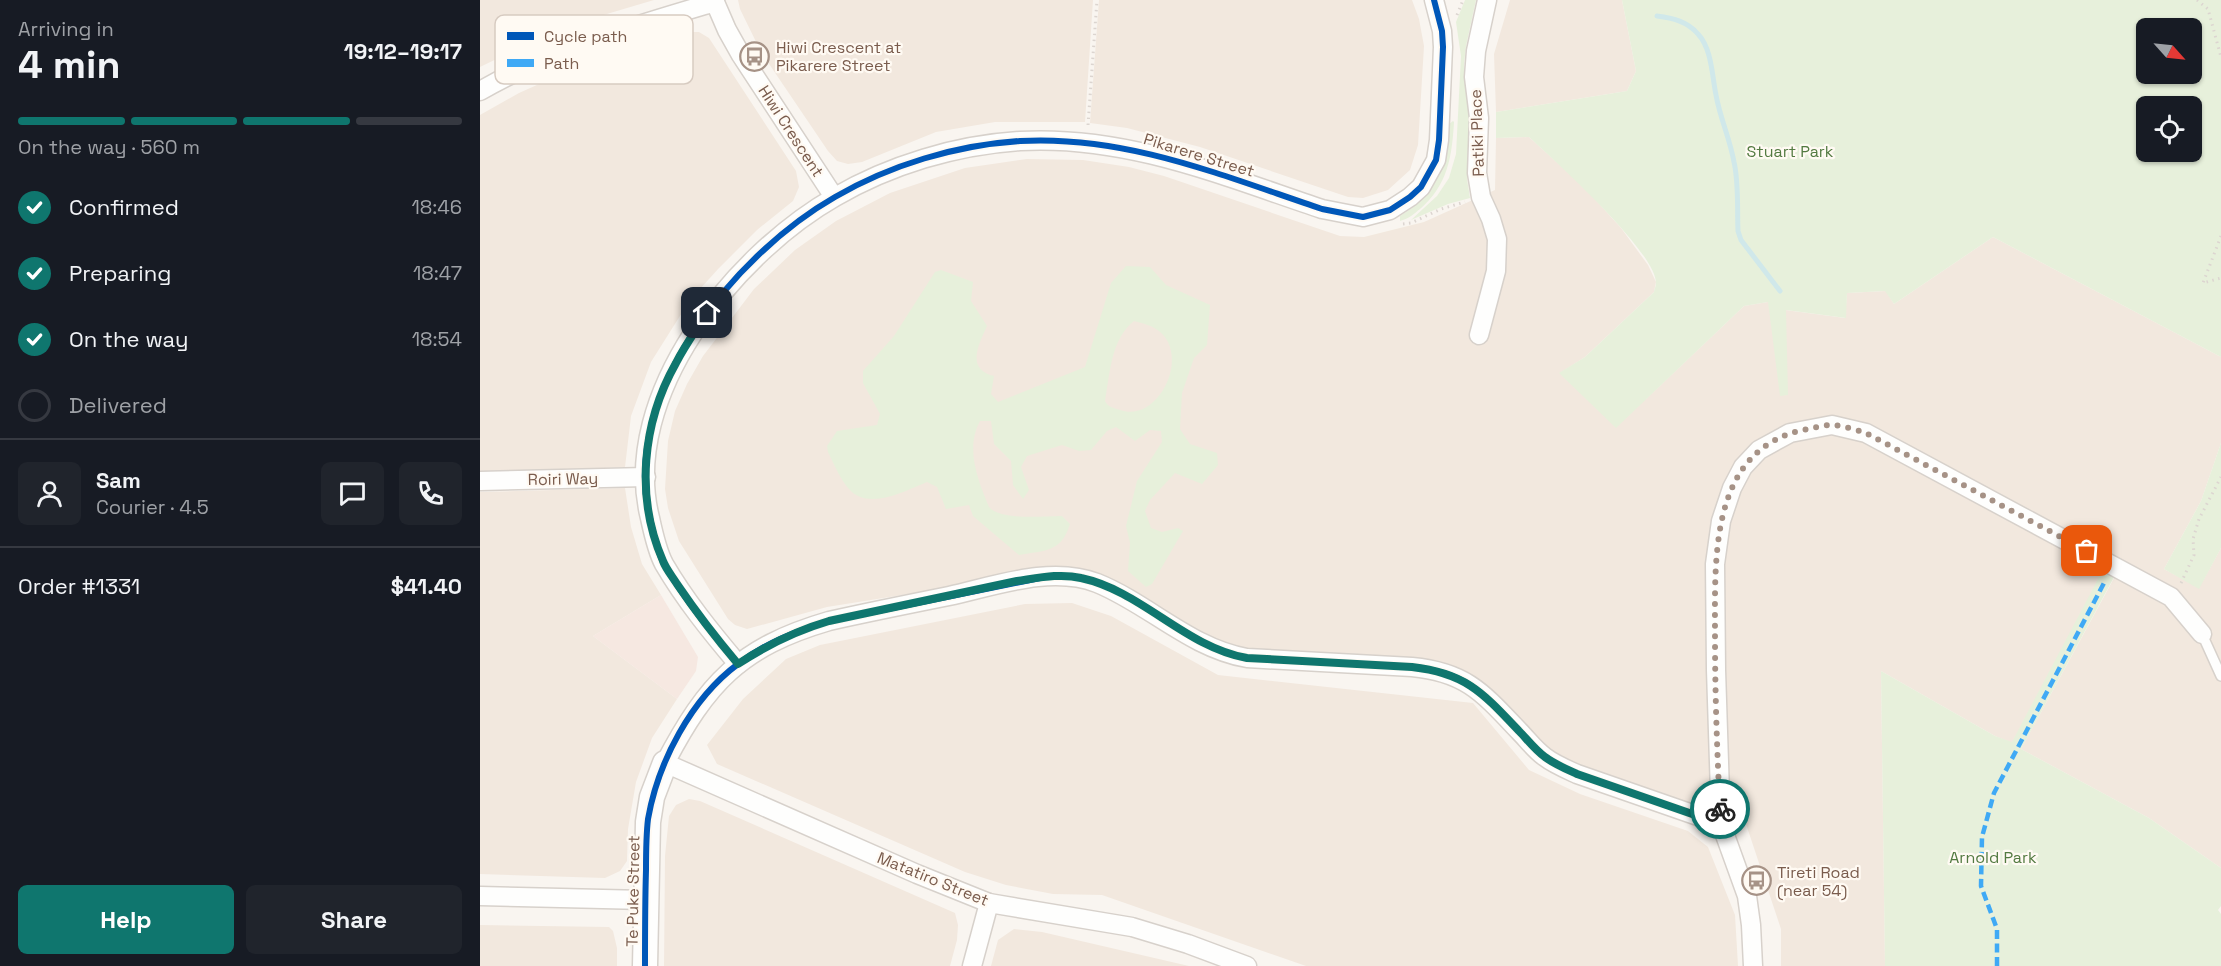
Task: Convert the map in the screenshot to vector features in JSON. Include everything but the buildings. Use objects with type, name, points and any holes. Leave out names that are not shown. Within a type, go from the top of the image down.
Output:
[{"type":"street","name":"Pikarere Street","points":[[738,664],[695,612],[663,562],[649,516],[646,452],[653,415],[676,362],[707,313],[742,271],[790,229],[834,197],[920,160],[986,145],[1038,141],[1084,142],[1150,153],[1347,215],[1363,217],[1390,210],[1421,187],[1436,159],[1439,140],[1443,47],[1442,32],[1434,0]]},
{"type":"street","name":"Patiki Place","points":[[1479,335],[1496,271],[1497,239],[1481,197],[1477,173],[1479,118],[1474,77],[1476,51],[1487,0]]},
{"type":"street","name":"Hiwi Crescent","points":[[715,1],[741,55],[834,197]]},
{"type":"street","points":[[671,15],[715,1]]},
{"type":"street","points":[[480,91],[495,82]]},
{"type":"street","points":[[1753,966],[1747,896],[1721,824],[1717,733],[1715,564],[1721,521],[1732,488],[1743,467],[1759,450],[1790,433],[1832,425],[1866,433],[2171,597],[2202,634]]},
{"type":"street","name":"Roiri Way","points":[[480,481],[646,477]]},
{"type":"street","name":"Te Puke Street","points":[[645,966],[648,822],[652,797],[665,763],[696,708],[713,686],[738,664],[767,645],[799,630],[829,621],[1035,578],[1064,576],[1081,578],[1111,589],[1198,641],[1228,655],[1412,667],[1432,669],[1454,676],[1482,692],[1536,749],[1558,765],[1577,774],[1721,824]]},
{"type":"street","name":"Matatiro Street","points":[[665,763],[917,874],[989,903],[1132,927],[1188,944],[1247,966]]},
{"type":"street","points":[[480,896],[645,900]]},
{"type":"street","points":[[972,966],[989,903]]},
{"type":"lane","points":[[2202,634],[2221,676]]},
{"type":"path","points":[[1088,125],[1097,0]]},
{"type":"path","points":[[1455,20],[1463,0]]},
{"type":"path","points":[[2197,0],[2208,9],[2221,57]]},
{"type":"path","points":[[1401,224],[1412,223],[1442,209],[1472,200]]},
{"type":"path","points":[[2221,236],[2203,283],[2221,278]]},
{"type":"path","points":[[2171,597],[2194,555],[2193,538],[2199,519],[2221,477]]},
{"type":"shaded area","points":[[480,0],[654,0],[603,15],[495,15],[495,60],[480,67]]},
{"type":"shaded area","points":[[738,0],[1093,0],[1085,122],[995,122],[936,132],[862,162],[848,164],[837,161],[761,52],[740,9]]},
{"type":"shaded area","points":[[1099,0],[1412,0],[1419,19],[1424,46],[1418,145],[1410,170],[1388,190],[1363,198],[1348,197],[1200,147],[1127,128],[1090,123]]},
{"type":"shaded area","points":[[1510,0],[1622,0],[1636,71],[1627,91],[1496,112],[1494,54]]},
{"type":"shaded area","points":[[693,32],[699,32],[709,38],[796,171],[799,187],[793,201],[757,230],[690,300],[651,362],[631,416],[625,467],[480,474],[480,115],[539,84],[693,84]]},
{"type":"shaded area","points":[[1529,137],[1584,187],[1621,228],[1648,265],[1656,282],[1654,292],[1585,357],[1560,373],[1646,399],[1744,306],[1768,302],[1785,310],[1845,318],[1847,293],[1886,291],[1894,304],[1993,237],[2221,357],[2221,443],[2201,501],[2164,569],[2199,588],[2221,548],[2221,868],[2149,818],[2021,749],[2119,569],[2046,679],[2012,743],[1995,736],[1881,671],[1885,966],[1781,966],[1781,929],[1737,797],[1721,824],[1554,762],[1490,702],[1457,687],[1424,675],[1226,656],[1091,585],[1046,572],[827,607],[747,629],[735,625],[728,619],[679,541],[668,508],[665,489],[668,441],[675,411],[703,356],[754,289],[795,250],[836,221],[890,193],[965,168],[1027,159],[1083,160],[1129,167],[1164,176],[1340,236],[1364,237],[1424,222],[1495,190],[1496,138]]},
{"type":"shaded area","points":[[625,488],[631,527],[642,564],[661,595],[593,636],[677,699],[652,738],[636,782],[628,829],[627,861],[620,871],[605,878],[480,874],[480,492]]},
{"type":"shaded area","points":[[661,595],[698,657],[696,671],[677,699],[593,636]]},
{"type":"shaded area","points":[[1072,603],[1111,616],[1218,675],[1473,703],[1529,770],[1580,794],[1688,831],[1708,847],[1735,915],[1738,966],[1306,966],[1102,895],[1053,894],[1006,885],[965,872],[717,764],[707,745],[743,699],[786,659],[820,645],[1025,604]]},
{"type":"shaded area","points":[[689,799],[700,801],[955,913],[958,925],[957,940],[950,966],[664,966],[665,856],[669,816],[676,805]]},
{"type":"shaded area","points":[[480,925],[609,927],[613,931],[617,948],[617,966],[480,966]]},
{"type":"shaded area","points":[[1014,929],[1042,932],[1189,966],[991,966],[998,940]]},
{"type":"green space","points":[[1465,0],[1476,0],[1464,65],[1469,117],[1467,179],[1470,198],[1448,204],[1411,220],[1437,196],[1449,178],[1456,154],[1461,56],[1456,22]]},
{"type":"green space","name":"Stuart Park","points":[[1622,0],[2221,0],[2221,357],[1993,237],[1894,304],[1885,291],[1847,293],[1846,318],[1786,310],[1788,395],[1780,396],[1768,302],[1744,306],[1616,428],[1559,373],[1585,357],[1654,292],[1656,283],[1652,269],[1640,250],[1602,207],[1529,137],[1496,138],[1496,112],[1627,91],[1636,71]]},
{"type":"green space","points":[[1453,121],[1450,158],[1443,180],[1420,209],[1400,221],[1400,216],[1424,198],[1438,177],[1442,166],[1448,125]]},
{"type":"green space","points":[[1126,266],[1150,267],[1166,285],[1210,305],[1207,345],[1194,358],[1182,393],[1180,429],[1190,444],[1217,453],[1218,465],[1202,484],[1175,473],[1150,500],[1145,511],[1151,528],[1162,532],[1178,528],[1183,531],[1152,584],[1146,587],[1128,571],[1130,543],[1126,526],[1137,481],[1162,442],[1161,431],[1150,430],[1135,441],[1116,427],[1107,431],[1091,450],[1079,451],[1062,445],[1027,456],[1021,467],[1029,490],[1023,499],[1013,485],[1011,461],[994,444],[991,421],[980,421],[973,453],[977,475],[989,507],[1013,516],[1062,516],[1070,524],[1057,545],[1037,552],[1019,555],[973,516],[969,505],[946,509],[937,487],[927,482],[898,494],[876,499],[857,495],[849,489],[837,471],[827,446],[837,431],[877,425],[880,414],[863,383],[863,371],[894,336],[935,272],[941,270],[973,282],[971,301],[987,326],[980,341],[977,362],[985,373],[994,376],[991,394],[998,402],[1085,367],[1111,283]],"holes":[[[1134,321],[1156,329],[1167,340],[1171,353],[1171,368],[1158,397],[1147,406],[1134,411],[1120,410],[1109,406],[1105,401],[1110,368],[1120,337]]]},
{"type":"green space","points":[[2221,443],[2221,548],[2199,589],[2164,569],[2201,501]]},
{"type":"green space","name":"Arnold Park","points":[[2107,562],[2119,568],[2021,749],[2149,818],[2221,868],[2221,906],[2218,910],[2221,914],[2221,966],[1885,966],[1881,671],[1995,736],[2012,742]]},
{"type":"waterway","points":[[1657,16],[1684,23],[1703,40],[1711,63],[1718,104],[1736,170],[1738,231],[1741,240],[1780,291]]},
{"type":"marked path","points":[[1997,966],[1997,929],[1981,886],[1982,837],[1994,793],[2104,583]]},
{"type":"cycle path","points":[[738,664],[708,628],[662,559],[650,518],[645,471],[652,424],[669,377],[693,333],[724,291],[760,254],[797,222],[835,197],[878,175],[948,152],[1020,141],[1098,144],[1136,151],[1211,171],[1322,209],[1363,217],[1390,210],[1421,187],[1436,160],[1443,47],[1442,31],[1434,0]]},
{"type":"cycle path","points":[[645,966],[646,838],[653,797],[668,754],[679,733],[692,713],[721,678],[748,657],[770,644],[793,633],[829,621],[1045,577],[1072,576],[1103,585],[1124,594],[1203,643],[1247,658],[1412,667],[1460,679],[1484,695],[1538,751],[1556,764],[1577,774],[1721,824]]},
{"type":"way so far","points":[[1720,809],[1717,754],[1715,564],[1721,521],[1732,488],[1743,467],[1759,450],[1790,433],[1832,425],[1866,433],[2087,551]]},
{"type":"place","name":"Hiwi Crescent at Pikarere Street","points":[[755,56]]},
{"type":"place","name":"Tireti Road (near 54)","points":[[1756,881]]},
{"type":"route","points":[[707,313],[676,362],[653,415],[646,452],[649,516],[663,562],[695,612],[738,664],[767,645],[799,630],[829,621],[1017,581],[1064,576],[1081,578],[1111,589],[1198,641],[1228,655],[1412,667],[1432,669],[1454,676],[1482,692],[1536,749],[1558,765],[1577,774],[1721,824],[1720,809]]}]
